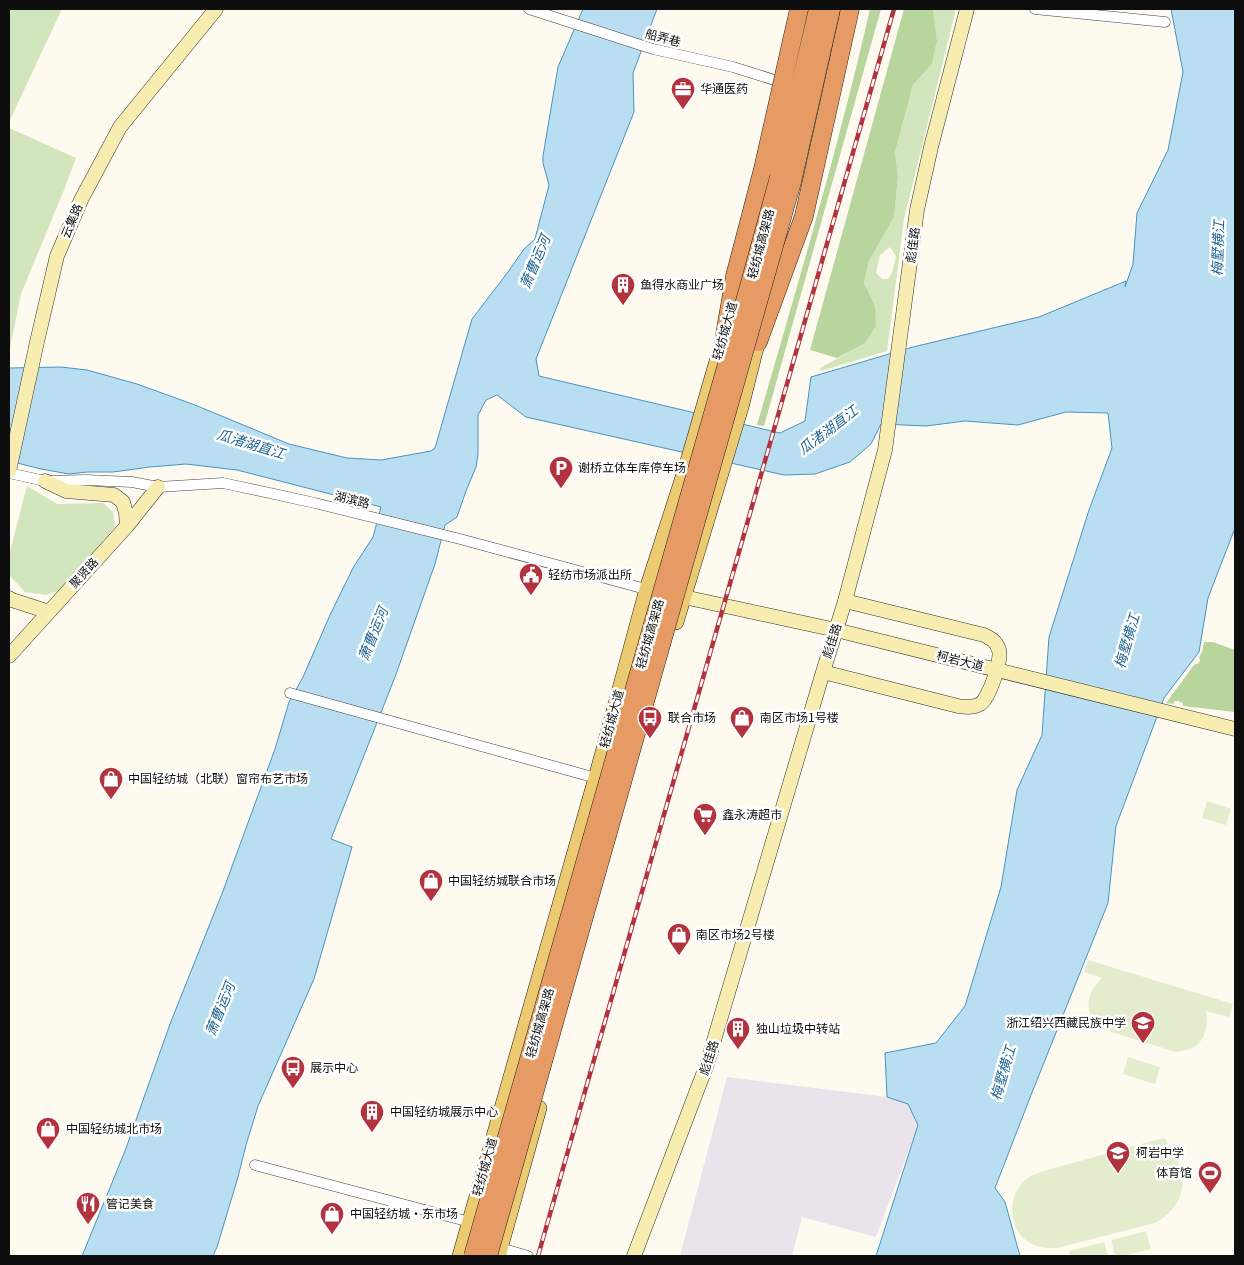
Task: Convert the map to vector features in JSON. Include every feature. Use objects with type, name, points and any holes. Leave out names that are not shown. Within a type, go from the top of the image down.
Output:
[{"type":"highway","points":[[725,334],[735,276],[763,169],[798,9]]},
{"type":"highway","name":"轻纺城高架路","points":[[473,1256],[745,301],[778,181],[818,9]]},
{"type":"highway","name":"轻纺城高架路","points":[[495,1253],[786,201],[831,9]]},
{"type":"highway","points":[[758,342],[804,216],[850,9]]},
{"type":"main road","name":"轻纺城大道","points":[[460,1256],[596,778],[647,589],[686,468],[725,334],[793,86],[809,9]]},
{"type":"main road","points":[[495,1253],[641,736],[741,407],[797,190],[839,9]]},
{"type":"street","name":"云集路","points":[[9,472],[36,342],[57,256],[81,200],[120,127],[216,9]]},
{"type":"street","name":"船弄巷","points":[[529,9],[653,49],[733,67],[793,86]]},
{"type":"street","name":"彪佳路","points":[[634,1256],[708,1064],[845,601],[885,450],[917,210],[931,147],[967,9]]},
{"type":"street","points":[[1035,9],[1165,22]]},
{"type":"street","name":"湖滨路","points":[[9,472],[45,481],[132,482],[158,487],[223,483],[315,503],[684,598]]},
{"type":"street","points":[[45,481],[66,490],[114,495],[123,502],[127,526]]},
{"type":"street","name":"聚贤路","points":[[9,656],[127,526],[158,487]]},
{"type":"street","points":[[9,598],[49,612]]},
{"type":"street","name":"柯岩大道","points":[[684,598],[836,630],[1235,729]]},
{"type":"street","points":[[823,672],[971,708],[983,703],[992,687],[1000,653],[995,640],[984,635],[845,601]]},
{"type":"street","points":[[290,693],[596,778]]},
{"type":"street","points":[[255,1166],[470,1222]]},
{"type":"street","points":[[495,1253],[528,1256]]},
{"type":"shaded area","points":[[727,1077],[887,1097],[908,1104],[918,1125],[876,1237],[802,1217],[792,1256],[680,1256]]},
{"type":"green space","points":[[9,9],[62,9],[9,122]]},
{"type":"green space","points":[[870,9],[881,9],[764,426],[757,425],[831,166]]},
{"type":"green space","points":[[904,9],[934,9],[937,41],[932,64],[913,85],[895,152],[898,177],[894,217],[869,261],[864,283],[875,306],[876,326],[864,344],[837,358],[810,350]]},
{"type":"green space","points":[[934,9],[956,9],[904,219],[887,351],[821,371],[820,368],[864,344],[875,306],[864,284],[869,261],[894,217],[898,177],[895,152],[913,85],[932,64],[937,41],[932,12]],"holes":[[[890,247],[896,256],[892,273],[888,279],[882,279],[876,273],[880,255]]]},
{"type":"green space","points":[[9,128],[76,158],[21,294],[9,353]]},
{"type":"green space","points":[[27,486],[57,504],[103,503],[113,512],[115,527],[61,590],[46,595],[25,592],[9,575],[9,555]]},
{"type":"green space","points":[[1204,642],[1213,642],[1235,650],[1235,712],[1183,706],[1183,703],[1179,701],[1174,701],[1174,704],[1166,703],[1194,665],[1199,663]]},
{"type":"green space","points":[[1207,801],[1231,809],[1226,825],[1202,818]]},
{"type":"green space","points":[[1088,960],[1233,1004],[1229,1017],[1206,1011],[1205,1034],[1202,1039],[1192,1048],[1176,1052],[1105,1030],[1093,1018],[1088,1005],[1092,991],[1102,978],[1084,972]]},
{"type":"green space","points":[[1128,1057],[1160,1067],[1155,1084],[1123,1074]]},
{"type":"green space","points":[[1163,1138],[1166,1139],[1168,1144],[1161,1147],[1174,1156],[1182,1175],[1181,1194],[1177,1203],[1164,1217],[1155,1223],[1057,1248],[1045,1248],[1034,1245],[1021,1236],[1014,1222],[1012,1206],[1017,1191],[1027,1178],[1040,1172]]},
{"type":"green space","points":[[1146,1231],[1151,1249],[1123,1256],[1115,1256],[1111,1240]]},
{"type":"green space","points":[[1104,1242],[1108,1256],[1070,1256],[1069,1251]]},
{"type":"water","points":[[583,9],[657,9],[633,73],[634,112],[536,359],[539,376],[780,433],[805,421],[811,377],[913,347],[1039,317],[1126,281],[1125,287],[1133,264],[1137,213],[1168,150],[1183,72],[1171,9],[1235,9],[1235,528],[1208,598],[1199,652],[1164,698],[1116,826],[1108,903],[995,1188],[1005,1202],[1020,1256],[876,1256],[918,1125],[908,1104],[887,1097],[885,1053],[936,1043],[965,1006],[1001,887],[1017,790],[1042,735],[1049,637],[1089,510],[1112,448],[1108,413],[1066,412],[1018,425],[965,421],[926,426],[881,424],[871,444],[850,462],[815,474],[784,475],[526,417],[497,395],[486,400],[478,415],[476,467],[457,517],[445,525],[435,564],[395,677],[331,839],[352,847],[314,979],[258,1106],[213,1256],[82,1256],[125,1151],[170,1024],[223,891],[275,749],[289,702],[303,677],[353,568],[373,537],[381,507],[237,470],[186,464],[113,472],[69,474],[9,461],[9,368],[61,367],[87,370],[137,384],[195,405],[289,444],[347,458],[381,460],[431,451],[435,448],[472,319],[524,249],[535,239],[549,185],[543,156],[558,67]]},
{"type":"railway","points":[[538,1256],[894,9]]},
{"type":"place","name":"华通医药","points":[[683,110]]},
{"type":"place","name":"鱼得水商业广场","points":[[623,306]]},
{"type":"place","name":"谢桥立体车库停车场","points":[[561,489]]},
{"type":"place","name":"轻纺市场派出所","points":[[531,596]]},
{"type":"place","name":"联合市场","points":[[650,739]]},
{"type":"place","name":"南区市场1号楼","points":[[742,739]]},
{"type":"place","name":"中国轻纺城（北联）窗帘布艺市场","points":[[111,800]]},
{"type":"place","name":"鑫永涛超市","points":[[705,836]]},
{"type":"place","name":"中国轻纺城联合市场","points":[[431,902]]},
{"type":"place","name":"南区市场2号楼","points":[[679,956]]},
{"type":"place","name":"浙江绍兴西藏民族中学","points":[[1143,1044]]},
{"type":"place","name":"独山垃圾中转站","points":[[738,1050]]},
{"type":"place","name":"展示中心","points":[[293,1089]]},
{"type":"place","name":"中国轻纺城展示中心","points":[[372,1133]]},
{"type":"place","name":"中国轻纺城北市场","points":[[48,1150]]},
{"type":"place","name":"柯岩中学","points":[[1118,1174]]},
{"type":"place","name":"体育馆","points":[[1210,1194]]},
{"type":"place","name":"管记美食","points":[[88,1225]]},
{"type":"place","name":"中国轻纺城·东市场","points":[[332,1235]]},
{"type":"water label","name":"梅墅横江","points":[[1218,248]]},
{"type":"water label","name":"萧曹运河","points":[[535,262]]},
{"type":"water label","name":"瓜渚湖直江","points":[[828,430]]},
{"type":"water label","name":"瓜渚湖直江","points":[[251,444]]},
{"type":"water label","name":"萧曹运河","points":[[373,634]]},
{"type":"water label","name":"梅墅横江","points":[[1127,641]]},
{"type":"water label","name":"萧曹运河","points":[[220,1009]]},
{"type":"water label","name":"梅墅横江","points":[[1003,1073]]}]
